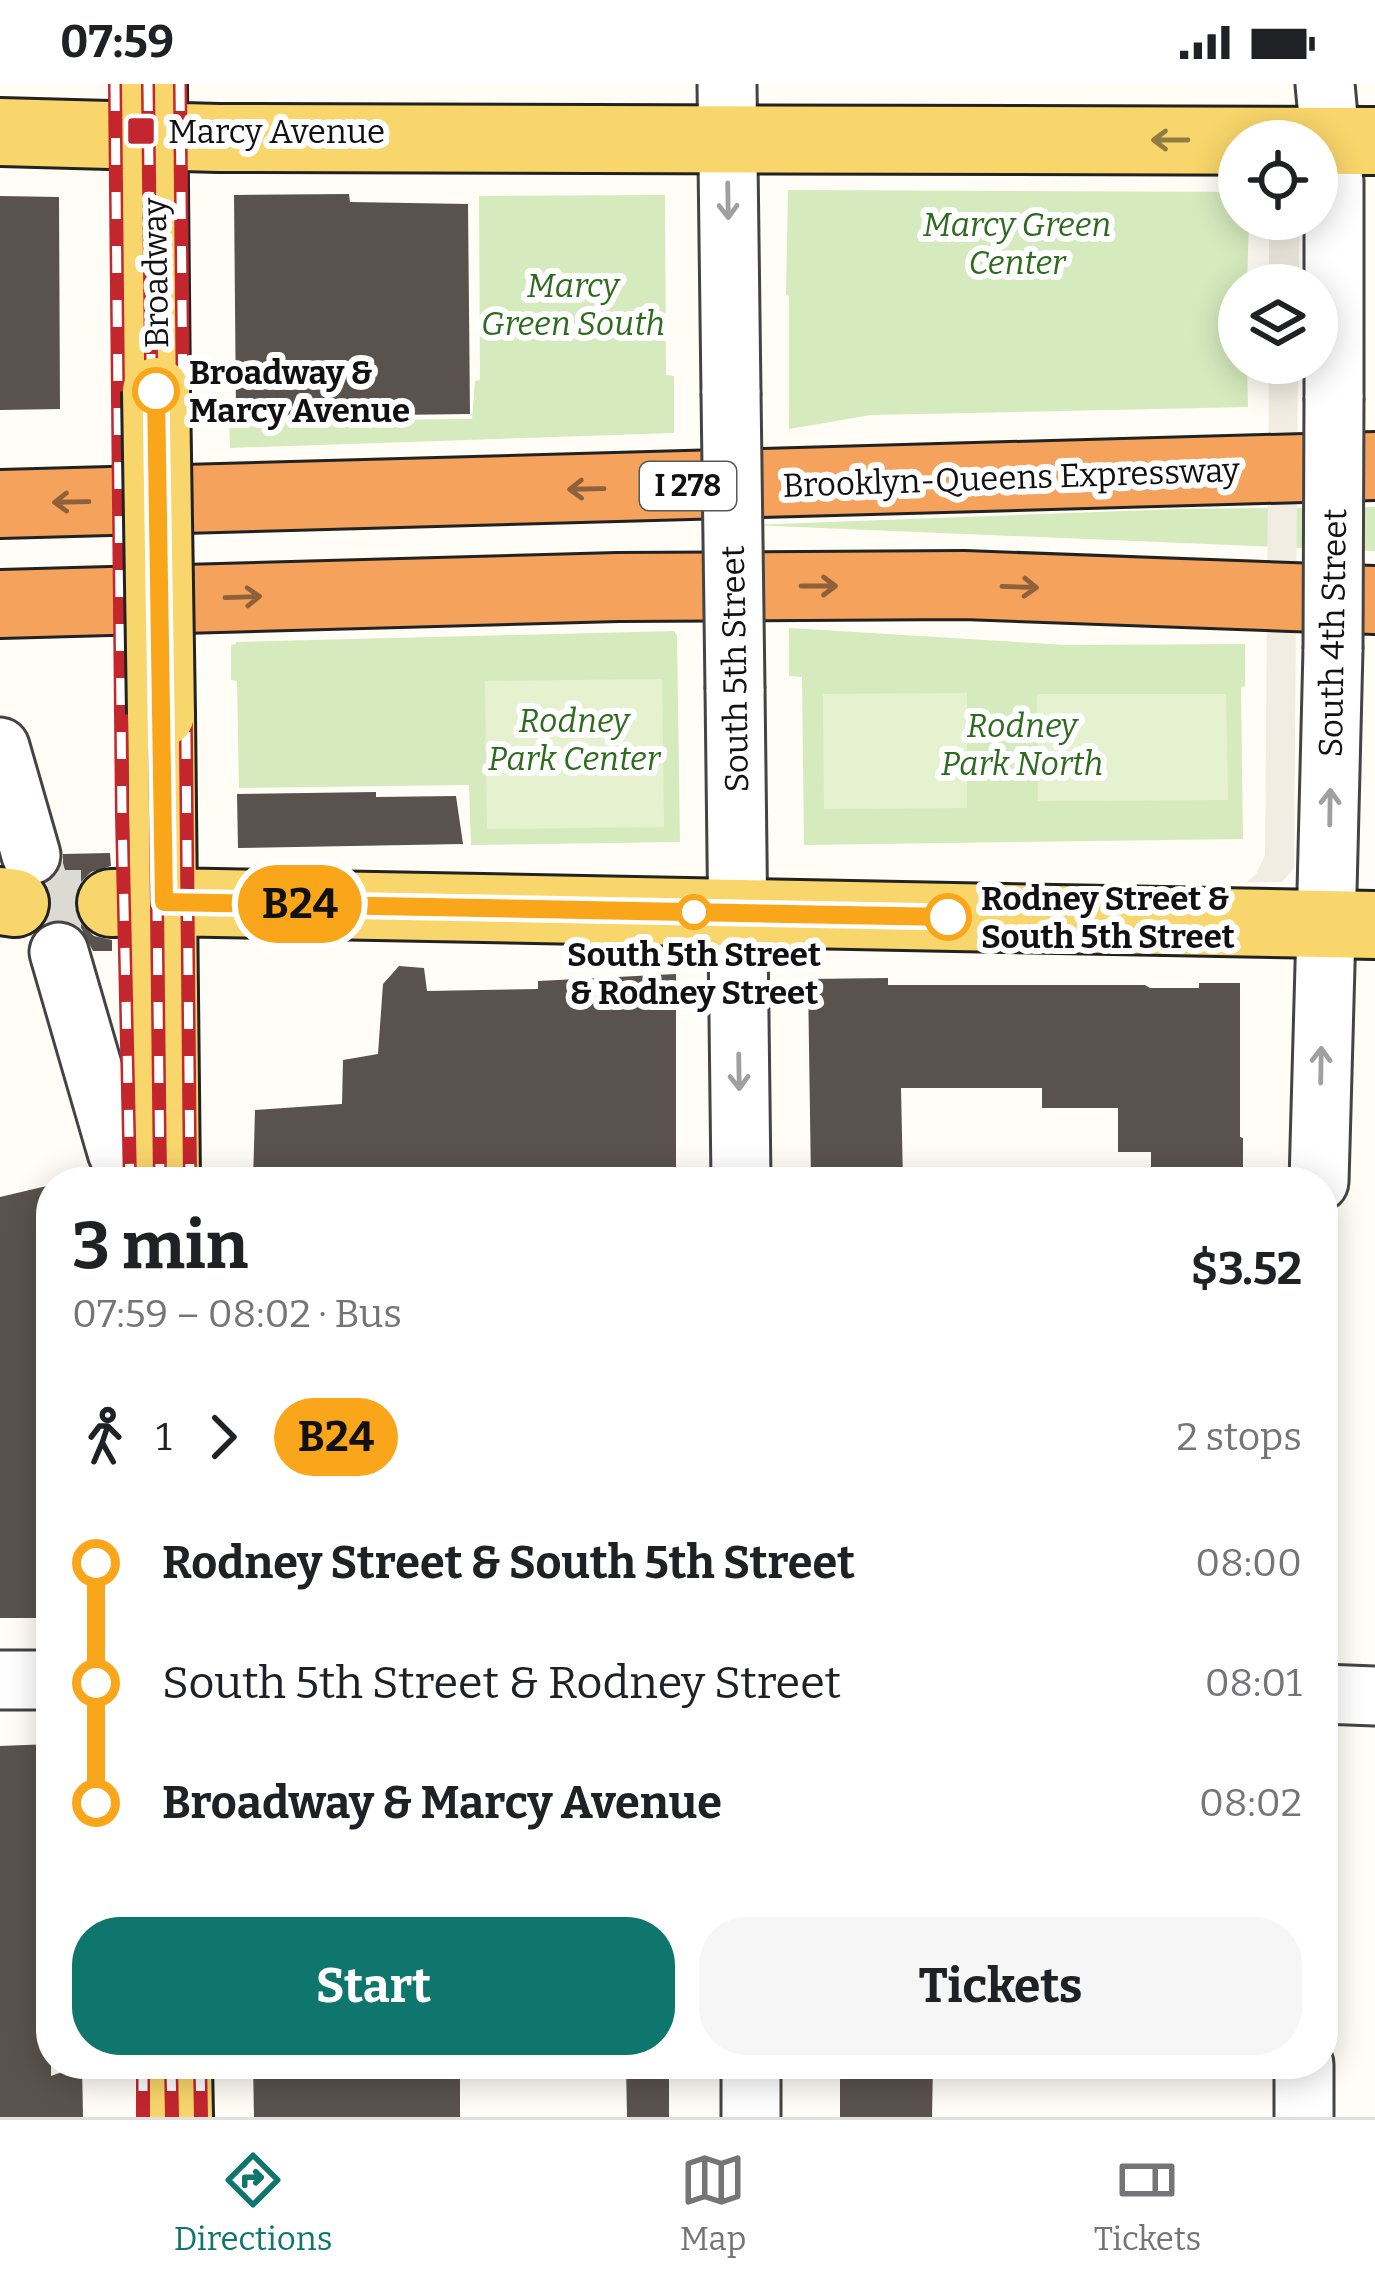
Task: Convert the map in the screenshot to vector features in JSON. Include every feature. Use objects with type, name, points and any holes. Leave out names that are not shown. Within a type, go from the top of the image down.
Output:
[{"type":"highway","name":"Brooklyn-Queens Expressway","points":[[0,504],[1375,466]]},
{"type":"highway","points":[[0,604],[597,587],[964,585],[1375,600]]},
{"type":"main road","points":[[0,132],[153,111],[727,111],[1343,122]]},
{"type":"main road","name":"Broadway","points":[[153,111],[161,714],[137,903],[164,1167]]},
{"type":"main road","points":[[137,903],[1351,924]]},
{"type":"main road","points":[[178,2079],[179,2117]]},
{"type":"street","name":"South 5th Street","points":[[727,111],[741,1167]]},
{"type":"street","name":"South 4th Street","points":[[1319,1167],[1323,1006],[1351,924],[1333,649],[1334,182],[1343,122]]},
{"type":"street","points":[[0,747],[15,886]]},
{"type":"street","points":[[59,952],[124,1167]]},
{"type":"street","points":[[0,1680],[36,1680]]},
{"type":"street","points":[[1338,1695],[1375,1696]]},
{"type":"street","points":[[751,2079],[752,2117]]},
{"type":"street","points":[[1304,2079],[1304,2117]]},
{"type":"green space","name":"Marcy Green Center","points":[[788,190],[1218,192],[1218,240],[1248,240],[1248,264],[1218,264],[1218,384],[1247,384],[1248,407],[871,415],[789,429]]},
{"type":"green space","name":"Marcy Green South","points":[[665,195],[666,375],[674,376],[674,433],[230,448],[229,421],[472,419],[475,381],[480,380],[479,196]]},
{"type":"green space","points":[[1375,507],[1375,551],[748,525],[1178,509]]},
{"type":"green space","name":"Rodney Park North","points":[[789,628],[1066,645],[1245,644],[1243,839],[804,845],[802,677],[789,676]]},
{"type":"green space","name":"Rodney Park Center","points":[[674,631],[680,842],[471,845],[469,785],[239,788],[237,681],[231,680],[231,645],[236,642]]},
{"type":"green space","points":[[662,679],[664,827],[487,829],[485,681]]},
{"type":"green space","points":[[967,693],[967,808],[824,809],[823,694]]},
{"type":"green space","points":[[1037,694],[1226,694],[1228,800],[1038,801]]},
{"type":"shaded area","points":[[1269,240],[1300,240],[1299,264],[1269,264]]},
{"type":"shaded area","points":[[1269,384],[1298,384],[1294,868],[1282,882],[1247,882],[1265,855]]},
{"type":"building","points":[[349,194],[350,202],[468,204],[470,414],[236,417],[234,195]]},
{"type":"building","points":[[0,196],[59,197],[60,409],[0,410]]},
{"type":"building","points":[[376,792],[376,797],[456,796],[463,844],[238,848],[237,794]]},
{"type":"building","points":[[110,853],[111,866],[91,872],[79,884],[74,903],[80,923],[94,936],[112,940],[112,951],[93,951],[81,928],[66,920],[46,922],[52,907],[46,883],[63,864],[63,854]]},
{"type":"building","points":[[399,966],[424,968],[427,991],[538,989],[538,981],[676,974],[676,1167],[253,1167],[255,1110],[342,1104],[343,1060],[378,1054],[383,984]]},
{"type":"building","points":[[888,978],[888,985],[1150,988],[1240,983],[1243,1167],[1151,1167],[1151,1152],[1118,1152],[1118,1108],[1042,1108],[1042,1088],[901,1088],[903,1167],[811,1167],[808,979]]},
{"type":"building","points":[[36,1189],[36,1618],[0,1618],[0,1197]]},
{"type":"building","points":[[36,1745],[36,2079],[82,2079],[83,2117],[0,2117],[0,1746]]},
{"type":"building","points":[[253,2079],[460,2079],[460,2117],[254,2117]]},
{"type":"building","points":[[626,2079],[669,2079],[669,2117],[627,2117]]},
{"type":"building","points":[[840,2079],[933,2079],[932,2117],[840,2117]]},
{"type":"tunnel","points":[[31,855],[59,952]]},
{"type":"tunnel","points":[[15,903],[111,903]]},
{"type":"railway","points":[[115,84],[130,1167]]},
{"type":"railway","points":[[148,84],[160,1167]]},
{"type":"railway","points":[[180,84],[190,1167]]},
{"type":"railway","points":[[143,2079],[143,2117]]},
{"type":"railway","points":[[171,2079],[172,2117]]},
{"type":"railway","points":[[200,2079],[201,2117]]},
{"type":"bus line","name":"B24","points":[[156,391],[164,902],[948,917]]},
{"type":"place","name":"Marcy Avenue","points":[[141,131]]},
{"type":"place","name":"Broadway & Marcy Avenue","points":[[156,391]]},
{"type":"place","name":"South 5th Street & Rodney Street","points":[[694,912]]},
{"type":"place","name":"Rodney Street & South 5th Street","points":[[948,917]]}]
